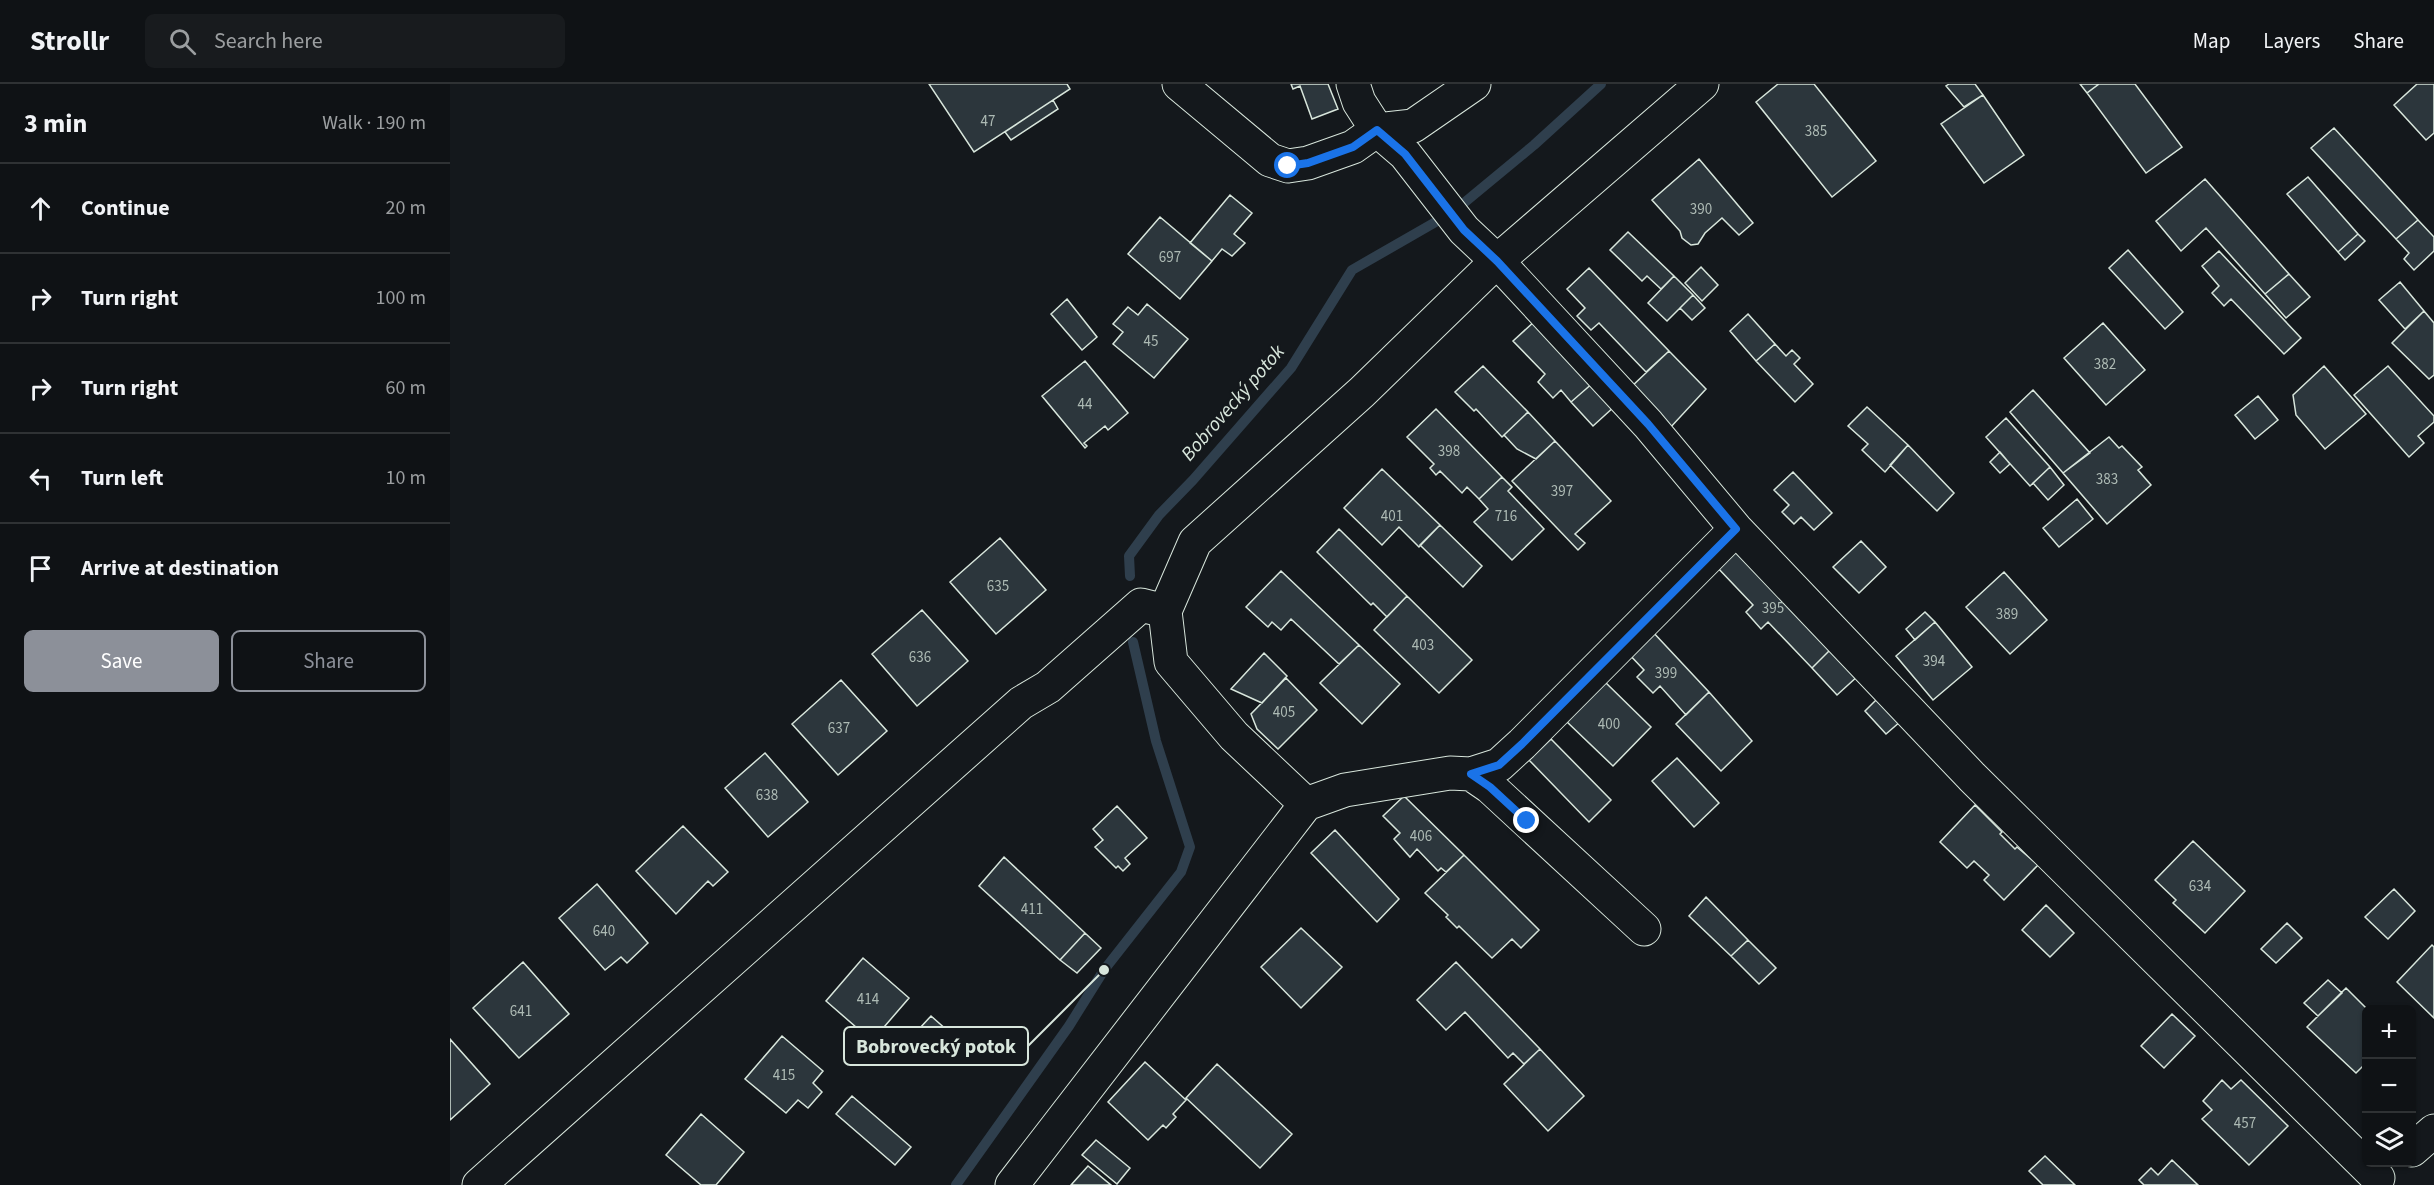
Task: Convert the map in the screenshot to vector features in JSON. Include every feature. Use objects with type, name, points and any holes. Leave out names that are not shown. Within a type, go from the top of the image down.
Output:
[{"type":"street","points":[[1179,84],[1270,160],[1288,166],[1308,163],[1353,147],[1377,130],[1413,126],[1474,84]]},
{"type":"street","points":[[1353,84],[1359,102],[1377,130],[1405,154],[1431,191],[1464,230],[1497,261],[1648,424],[1736,529],[1972,777],[2381,1175]]},
{"type":"street","points":[[1306,804],[1234,736],[1171,662],[1165,610],[1195,542],[1362,392],[1497,261],[1702,84]]},
{"type":"street","points":[[1012,1185],[1306,804],[1345,790],[1450,773],[1471,774],[1499,765],[1736,529]]},
{"type":"street","points":[[479,1185],[1021,704],[1048,687],[1141,605],[1165,610]]},
{"type":"street","points":[[1471,774],[1490,787],[1644,929]]},
{"type":"street","points":[[2416,1147],[2434,1131]]},
{"type":"building","points":[[929,84],[1067,84],[1070,89],[974,152]]},
{"type":"building","points":[[1291,84],[1328,84],[1338,109],[1312,119],[1300,86],[1293,89]]},
{"type":"building","points":[[1778,84],[1814,84],[1876,161],[1832,197],[1756,102]]},
{"type":"building","points":[[1975,84],[1983,95],[1964,107],[1946,86]]},
{"type":"building","points":[[2080,84],[2099,84],[2087,93]]},
{"type":"building","points":[[2099,84],[2135,84],[2182,147],[2146,173],[2087,93]]},
{"type":"building","points":[[2417,84],[2434,84],[2434,133],[2426,140],[2394,105]]},
{"type":"building","points":[[1983,95],[2024,155],[1984,183],[1941,124]]},
{"type":"building","points":[[1053,100],[1058,109],[1011,140],[1005,132]]},
{"type":"building","points":[[2334,128],[2418,220],[2396,239],[2311,148]]},
{"type":"building","points":[[1699,159],[1753,223],[1739,235],[1722,218],[1705,233],[1698,244],[1691,245],[1682,238],[1680,231],[1652,200]]},
{"type":"building","points":[[2308,177],[2358,234],[2338,252],[2287,194]]},
{"type":"building","points":[[2205,179],[2289,274],[2265,294],[2206,228],[2181,251],[2156,221]]},
{"type":"building","points":[[1230,195],[1252,213],[1234,234],[1245,243],[1232,256],[1222,249],[1212,261],[1190,243]]},
{"type":"building","points":[[1160,217],[1212,261],[1180,299],[1128,254]]},
{"type":"building","points":[[2418,220],[2434,237],[2434,251],[2414,270],[2404,259],[2409,253],[2396,239]]},
{"type":"building","points":[[1628,232],[1674,276],[1661,289],[1647,276],[1642,281],[1610,250]]},
{"type":"building","points":[[2358,234],[2365,241],[2345,260],[2338,252]]},
{"type":"building","points":[[2128,250],[2183,312],[2165,329],[2109,268]]},
{"type":"building","points":[[2219,251],[2301,338],[2284,354],[2231,299],[2224,306],[2212,293],[2219,286],[2202,266]]},
{"type":"building","points":[[1701,267],[1718,285],[1702,301],[1685,283]]},
{"type":"building","points":[[1589,268],[1669,351],[1646,372],[1599,323],[1591,330],[1577,316],[1585,308],[1567,289]]},
{"type":"building","points":[[2289,274],[2310,297],[2286,318],[2265,294]]},
{"type":"building","points":[[1674,276],[1693,295],[1667,321],[1648,303]]},
{"type":"building","points":[[2400,282],[2424,311],[2405,329],[2379,300]]},
{"type":"building","points":[[1693,295],[1705,308],[1692,320],[1680,308]]},
{"type":"building","points":[[1067,299],[1097,337],[1082,350],[1051,314]]},
{"type":"building","points":[[1147,304],[1188,339],[1154,378],[1113,344],[1123,332],[1113,324],[1128,307],[1138,315]]},
{"type":"building","points":[[2424,311],[2434,323],[2434,375],[2429,379],[2392,343]]},
{"type":"building","points":[[1748,314],[1775,344],[1756,361],[1730,331]]},
{"type":"building","points":[[1536,320],[1594,382],[1571,402],[1561,390],[1553,398],[1538,382],[1545,374],[1513,341]]},
{"type":"building","points":[[2103,323],[2145,370],[2106,405],[2064,358]]},
{"type":"building","points":[[1775,344],[1786,356],[1792,350],[1800,358],[1794,364],[1813,384],[1795,402],[1756,361]]},
{"type":"building","points":[[1669,351],[1706,389],[1669,429],[1629,389]]},
{"type":"building","points":[[1085,361],[1128,413],[1108,430],[1105,426],[1084,443],[1087,446],[1085,448],[1042,396]]},
{"type":"building","points":[[1483,366],[1528,412],[1502,437],[1476,409],[1474,411],[1455,392]]},
{"type":"building","points":[[2324,366],[2366,414],[2325,449],[2296,415],[2293,395]]},
{"type":"building","points":[[2388,366],[2434,416],[2434,422],[2418,436],[2424,443],[2409,457],[2354,395]]},
{"type":"building","points":[[1594,382],[1615,406],[1593,426],[1571,402]]},
{"type":"building","points":[[2033,390],[2090,453],[2063,473],[2010,412]]},
{"type":"building","points":[[2258,396],[2278,420],[2255,439],[2235,415]]},
{"type":"building","points":[[1867,407],[1908,445],[1885,472],[1862,450],[1868,444],[1848,426]]},
{"type":"building","points":[[1436,409],[1502,477],[1479,499],[1467,487],[1462,493],[1440,471],[1436,475],[1430,468],[1434,464],[1407,437]]},
{"type":"building","points":[[1528,412],[1555,441],[1536,459],[1517,449],[1504,435]]},
{"type":"building","points":[[2006,418],[2050,467],[2030,486],[1986,437]]},
{"type":"building","points":[[2109,437],[2119,448],[2122,446],[2142,467],[2138,470],[2151,485],[2107,524],[2063,473]]},
{"type":"building","points":[[1555,441],[1611,501],[1575,534],[1585,543],[1578,550],[1512,481]]},
{"type":"building","points":[[1908,445],[1954,493],[1937,511],[1890,465]]},
{"type":"building","points":[[2000,452],[2010,464],[2000,473],[1990,462]]},
{"type":"building","points":[[2050,467],[2064,485],[2048,500],[2033,483]]},
{"type":"building","points":[[1382,469],[1440,525],[1419,547],[1399,527],[1382,545],[1344,508]]},
{"type":"building","points":[[1793,472],[1832,513],[1814,530],[1801,517],[1794,524],[1782,512],[1789,505],[1774,490]]},
{"type":"building","points":[[1502,477],[1512,487],[1508,491],[1544,529],[1512,560],[1474,522],[1488,509],[1479,499]]},
{"type":"building","points":[[2077,499],[2093,519],[2059,547],[2043,528]]},
{"type":"building","points":[[1440,525],[1482,566],[1463,587],[1420,545]]},
{"type":"building","points":[[1339,529],[1407,596],[1387,617],[1373,603],[1371,605],[1317,552]]},
{"type":"building","points":[[1000,538],[1046,590],[996,634],[950,582]]},
{"type":"building","points":[[1861,541],[1886,567],[1859,593],[1833,567]]},
{"type":"building","points":[[1738,545],[1833,647],[1812,668],[1768,622],[1761,629],[1746,612],[1753,605],[1716,566]]},
{"type":"building","points":[[1281,571],[1359,645],[1339,664],[1291,619],[1281,630],[1272,622],[1268,627],[1246,607]]},
{"type":"building","points":[[2004,572],[2047,620],[2010,654],[1966,607]]},
{"type":"building","points":[[1407,596],[1472,660],[1439,693],[1374,630]]},
{"type":"building","points":[[922,610],[968,661],[917,706],[872,654]]},
{"type":"building","points":[[1925,612],[1935,622],[1915,640],[1906,629]]},
{"type":"building","points":[[1935,622],[1972,667],[1933,700],[1896,656]]},
{"type":"building","points":[[1651,630],[1709,692],[1686,715],[1660,686],[1653,693],[1637,677],[1644,670],[1627,652]]},
{"type":"building","points":[[1359,645],[1400,684],[1362,724],[1320,683]]},
{"type":"building","points":[[1833,647],[1859,675],[1837,695],[1812,668]]},
{"type":"building","points":[[1264,653],[1287,676],[1262,703],[1231,689]]},
{"type":"building","points":[[1286,678],[1317,710],[1278,749],[1257,729],[1251,714]]},
{"type":"building","points":[[841,680],[887,731],[838,775],[792,724]]},
{"type":"building","points":[[1604,681],[1651,727],[1613,766],[1566,721]]},
{"type":"building","points":[[1709,692],[1752,741],[1721,771],[1676,724]]},
{"type":"building","points":[[1879,697],[1901,721],[1886,734],[1865,711]]},
{"type":"building","points":[[1551,739],[1611,800],[1589,822],[1529,760]]},
{"type":"building","points":[[765,753],[808,802],[768,837],[725,788]]},
{"type":"building","points":[[1677,758],[1719,803],[1694,827],[1652,781]]},
{"type":"building","points":[[1404,796],[1464,855],[1446,872],[1441,868],[1438,871],[1417,849],[1410,857],[1394,839],[1400,833],[1383,816]]},
{"type":"building","points":[[1975,805],[2002,832],[2000,834],[2015,849],[2017,847],[2038,865],[2004,900],[1984,880],[1989,875],[1974,861],[1967,868],[1940,842]]},
{"type":"building","points":[[1117,806],[1147,838],[1125,858],[1130,864],[1123,871],[1118,866],[1116,868],[1095,847],[1103,840],[1093,829]]},
{"type":"building","points":[[683,826],[728,872],[713,886],[708,881],[676,914],[636,871]]},
{"type":"building","points":[[1335,830],[1399,899],[1377,922],[1311,853]]},
{"type":"building","points":[[2193,841],[2245,891],[2205,933],[2173,903],[2176,900],[2155,880]]},
{"type":"building","points":[[1464,855],[1539,930],[1521,948],[1512,939],[1492,958],[1459,926],[1457,928],[1446,917],[1448,915],[1425,893]]},
{"type":"building","points":[[1004,857],[1085,933],[1060,960],[979,886]]},
{"type":"building","points":[[597,884],[648,943],[627,963],[621,957],[605,970],[559,918]]},
{"type":"building","points":[[2394,889],[2415,911],[2388,939],[2365,917]]},
{"type":"building","points":[[1706,897],[1748,940],[1731,956],[1689,916]]},
{"type":"building","points":[[2046,905],[2074,933],[2050,957],[2022,930]]},
{"type":"building","points":[[2287,923],[2302,938],[2276,963],[2261,949]]},
{"type":"building","points":[[1301,928],[1342,967],[1301,1008],[1261,967]]},
{"type":"building","points":[[1085,933],[1101,948],[1077,973],[1060,960]]},
{"type":"building","points":[[1748,940],[1776,968],[1759,984],[1731,956]]},
{"type":"building","points":[[2432,945],[2434,947],[2434,1018],[2397,982]]},
{"type":"building","points":[[863,958],[909,998],[872,1041],[826,1001]]},
{"type":"building","points":[[523,962],[569,1014],[519,1058],[473,1008]]},
{"type":"building","points":[[1456,962],[1540,1049],[1524,1064],[1513,1053],[1508,1058],[1465,1012],[1446,1030],[1417,1000]]},
{"type":"building","points":[[2328,980],[2342,993],[2318,1016],[2304,1003]]},
{"type":"building","points":[[2346,988],[2363,1005],[2362,1067],[2356,1073],[2307,1027]]},
{"type":"building","points":[[2172,1014],[2195,1036],[2164,1068],[2141,1046]]},
{"type":"building","points":[[931,1016],[948,1031],[937,1043],[919,1029]]},
{"type":"building","points":[[782,1036],[823,1071],[813,1083],[822,1092],[808,1108],[798,1100],[786,1113],[745,1079]]},
{"type":"building","points":[[450,1039],[490,1084],[450,1120]]},
{"type":"building","points":[[1540,1049],[1584,1096],[1548,1131],[1504,1084]]},
{"type":"building","points":[[1145,1062],[1186,1100],[1173,1114],[1176,1117],[1166,1128],[1163,1125],[1148,1140],[1108,1102]]},
{"type":"building","points":[[1217,1064],[1292,1134],[1260,1168],[1186,1098]]},
{"type":"building","points":[[2222,1080],[2231,1089],[2241,1080],[2288,1126],[2249,1165],[2202,1119],[2212,1110],[2203,1101]]},
{"type":"building","points":[[852,1096],[911,1147],[895,1165],[836,1114]]},
{"type":"building","points":[[701,1114],[744,1152],[716,1185],[701,1185],[666,1155]]},
{"type":"building","points":[[1096,1140],[1130,1168],[1117,1184],[1082,1155]]},
{"type":"building","points":[[2045,1156],[2075,1185],[2043,1185],[2029,1171]]},
{"type":"building","points":[[2172,1160],[2198,1185],[2144,1185],[2139,1180],[2151,1168],[2158,1175]]},
{"type":"building","points":[[1088,1166],[1111,1185],[1071,1185]]},
{"type":"waterway","name":"Bobrovecký potok","points":[[1130,576],[1129,556],[1159,515],[1193,480],[1291,368],[1352,270],[1453,212],[1534,145],[1601,84]]},
{"type":"waterway","name":"Bobrovecký potok","points":[[956,1185],[1069,1026],[1104,970],[1181,872],[1190,847],[1156,741],[1133,642]]},
{"type":"place","name":"Bobrovecký potok","points":[[1104,970]]},
{"type":"route","points":[[1288,166],[1308,163],[1353,147],[1377,130],[1405,154],[1431,191],[1464,230],[1497,261],[1648,424],[1736,529],[1522,744],[1499,765],[1471,774],[1490,787],[1527,821]]}]
